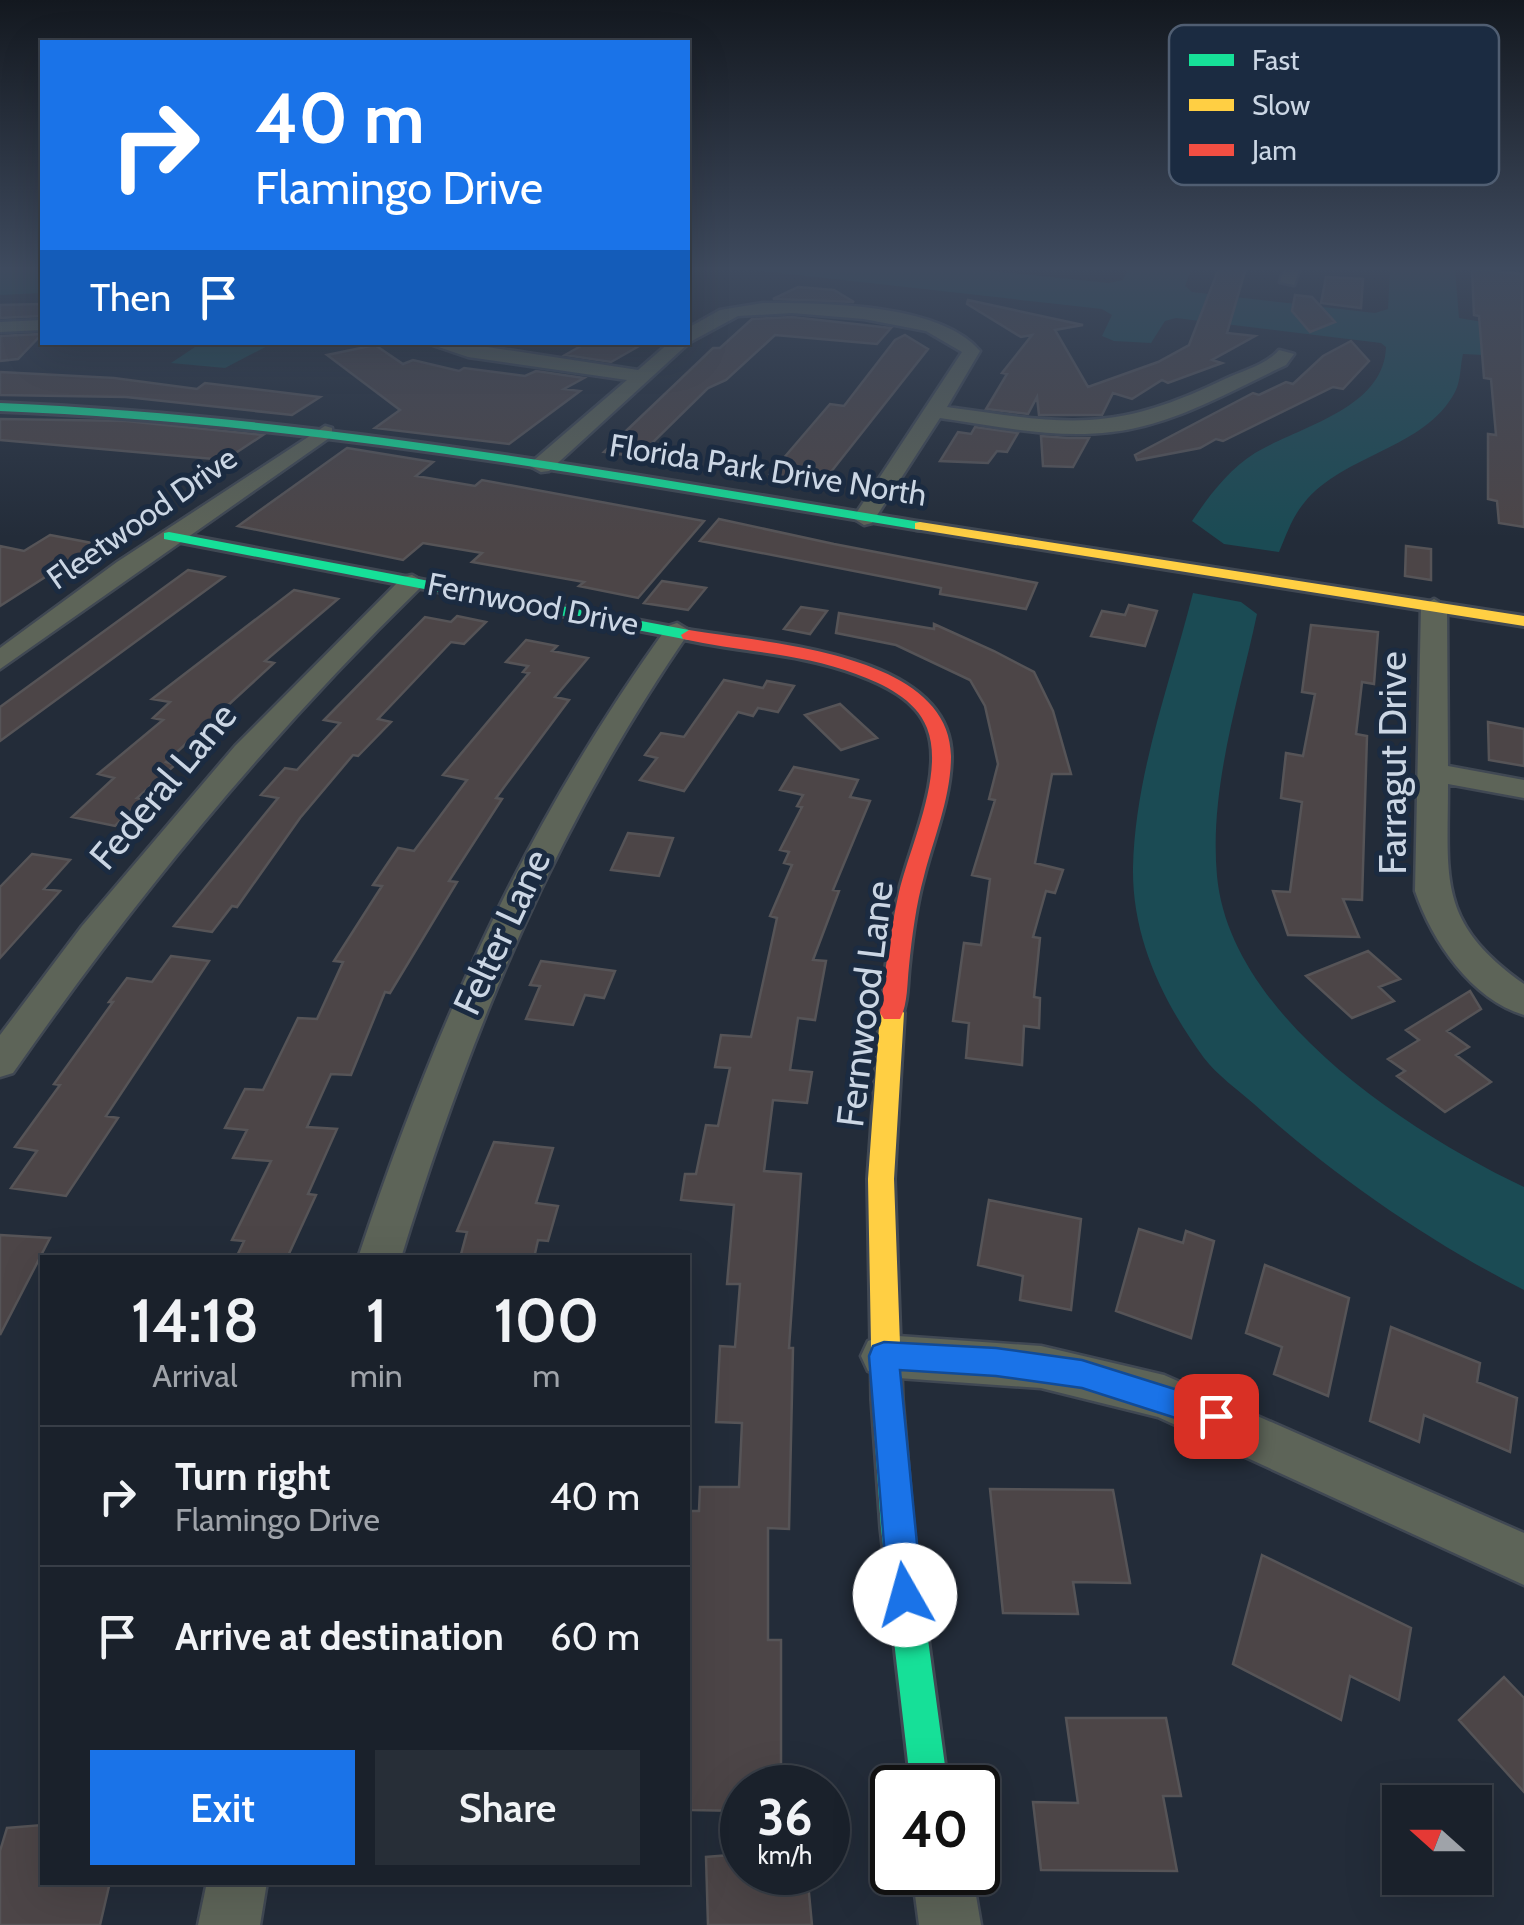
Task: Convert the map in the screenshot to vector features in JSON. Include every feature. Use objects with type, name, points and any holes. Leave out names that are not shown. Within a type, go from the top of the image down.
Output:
[{"type":"street","points":[[510,358],[641,376]]},
{"type":"street","points":[[541,466],[662,358]]},
{"type":"street","points":[[864,518],[969,358]]},
{"type":"street","points":[[933,411],[1064,427],[1122,424],[1176,407],[1282,358]]},
{"type":"street","name":"Florida Park Drive North","points":[[0,407],[162,412],[324,432],[1524,622]]},
{"type":"street","name":"Fleetwood Drive","points":[[0,661],[170,536],[324,432]]},
{"type":"street","name":"Fernwood Drive","points":[[170,536],[847,665],[894,684]]},
{"type":"street","name":"Federal Lane","points":[[0,1063],[191,810],[298,691],[412,582]]},
{"type":"street","name":"Farragut Drive","points":[[1434,607],[1430,874],[1437,906],[1464,952],[1524,1002]]},
{"type":"street","name":"Felter Lane","points":[[380,1255],[419,1130],[501,926],[583,768],[677,631]]},
{"type":"street","name":"Fernwood Lane","points":[[884,1356],[882,1193],[890,1037],[904,923],[943,744],[929,712],[894,684]]},
{"type":"street","points":[[1432,772],[1524,789]]},
{"type":"street","points":[[927,1765],[898,1534],[884,1356],[1042,1367],[1164,1396],[1524,1559]]},
{"type":"street","points":[[230,1925],[237,1885]]},
{"type":"street","points":[[945,1895],[950,1925]]},
{"type":"shaded area","points":[[179,358],[245,358],[225,368],[171,363]]},
{"type":"shaded area","points":[[1384,358],[1462,358],[1457,388],[1441,411],[1404,439],[1320,486],[1296,514],[1279,552],[1224,544],[1192,521],[1236,467],[1273,443],[1356,401],[1382,368]]},
{"type":"shaded area","points":[[1193,593],[1241,602],[1257,614],[1227,744],[1217,810],[1217,876],[1229,927],[1254,976],[1289,1021],[1332,1063],[1429,1135],[1524,1187],[1524,1290],[1417,1229],[1285,1131],[1209,1064],[1163,992],[1138,919],[1133,868],[1135,833],[1155,729]]},
{"type":"building","points":[[331,358],[394,358],[403,364],[413,360],[459,371],[464,368],[525,376],[536,371],[584,378],[564,389],[580,391],[509,444],[375,428],[400,410]]},
{"type":"building","points":[[584,358],[618,358],[611,362]]},
{"type":"building","points":[[703,358],[750,358],[726,380],[708,388],[638,457],[604,452]]},
{"type":"building","points":[[881,358],[921,358],[823,482],[770,474],[830,404],[844,406]]},
{"type":"building","points":[[1014,358],[1071,358],[1088,387],[1166,358],[1216,358],[1212,360],[1222,363],[1168,383],[1162,380],[1132,399],[1113,393],[1102,415],[1039,415],[1037,397],[1028,414],[986,409],[1007,374],[1002,373]]},
{"type":"building","points":[[1321,358],[1369,361],[1343,389],[1333,387],[1223,441],[1216,439],[1200,448],[1137,460],[1135,455],[1253,393],[1259,395],[1286,382],[1293,384]]},
{"type":"building","points":[[1482,358],[1523,358],[1524,527],[1499,523],[1497,501],[1488,499],[1488,434],[1496,435],[1491,379],[1484,378]]},
{"type":"building","points":[[0,372],[114,378],[197,389],[205,383],[320,397],[292,415],[126,397],[0,395]]},
{"type":"building","points":[[0,419],[126,421],[263,435],[225,460],[0,440]]},
{"type":"building","points":[[975,427],[1018,433],[1007,452],[997,451],[988,463],[940,461],[958,432],[971,434]]},
{"type":"building","points":[[1041,436],[1089,438],[1073,467],[1043,466]]},
{"type":"building","points":[[347,448],[433,462],[416,476],[475,486],[482,480],[704,521],[638,598],[579,586],[584,582],[472,562],[482,553],[423,543],[403,560],[238,526]]},
{"type":"building","points":[[719,519],[1037,583],[1026,609],[940,594],[941,588],[700,541]]},
{"type":"building","points":[[50,535],[97,544],[0,606],[0,546],[24,551]]},
{"type":"building","points":[[1406,546],[1431,549],[1431,580],[1405,576]]},
{"type":"building","points":[[188,570],[224,577],[0,741],[0,707]]},
{"type":"building","points":[[662,581],[706,588],[688,610],[644,603]]},
{"type":"building","points":[[294,590],[338,599],[265,661],[274,663],[166,762],[175,765],[137,798],[142,799],[115,826],[72,817],[114,778],[98,774],[163,720],[153,718],[170,702],[152,699]]},
{"type":"building","points":[[1129,605],[1157,611],[1145,646],[1091,636],[1102,611],[1125,615]]},
{"type":"building","points":[[801,607],[827,611],[810,634],[784,629]]},
{"type":"building","points":[[839,613],[934,629],[934,624],[994,651],[1034,672],[1053,711],[1071,774],[1052,774],[1035,863],[1063,870],[1055,893],[1046,891],[1033,937],[1040,938],[1034,997],[1040,998],[1039,1028],[1024,1026],[1022,1065],[966,1058],[969,1023],[953,1021],[964,943],[981,945],[990,879],[972,875],[995,800],[989,799],[998,764],[985,706],[970,680],[896,645],[836,633]]},
{"type":"building","points":[[457,616],[486,622],[464,644],[451,642],[378,719],[391,722],[358,756],[353,755],[300,818],[237,907],[232,906],[212,932],[174,926],[278,798],[261,795],[285,768],[297,770],[340,723],[324,720],[425,617],[451,622]]},
{"type":"building","points":[[1311,625],[1378,632],[1374,684],[1362,682],[1356,734],[1367,736],[1362,900],[1343,899],[1359,937],[1288,935],[1273,891],[1290,892],[1302,802],[1281,798],[1286,753],[1303,756],[1315,694],[1302,692]]},
{"type":"building","points":[[526,640],[557,646],[552,651],[588,658],[555,697],[569,700],[496,798],[502,799],[449,881],[457,882],[390,993],[385,992],[351,1075],[331,1074],[307,1127],[337,1129],[308,1194],[316,1195],[288,1255],[237,1255],[244,1241],[232,1240],[271,1161],[233,1158],[247,1130],[225,1128],[245,1089],[263,1090],[298,1018],[317,1019],[343,962],[334,961],[382,886],[373,885],[398,848],[414,851],[467,780],[443,775],[529,673],[523,672],[528,666],[506,662]]},
{"type":"building","points":[[724,680],[763,688],[767,681],[794,686],[778,712],[758,708],[753,716],[738,712],[684,791],[640,780],[657,758],[645,755],[661,733],[684,737]]},
{"type":"building","points":[[840,704],[877,738],[841,750],[805,715]]},
{"type":"building","points":[[1488,722],[1524,729],[1524,766],[1489,760]]},
{"type":"building","points":[[794,767],[858,780],[850,797],[870,801],[833,890],[839,891],[813,960],[826,961],[815,1020],[798,1018],[790,1070],[812,1072],[807,1103],[773,1100],[764,1171],[801,1174],[789,1348],[793,1348],[789,1529],[768,1528],[768,1640],[781,1640],[781,1765],[720,1765],[720,1811],[691,1810],[690,1511],[699,1511],[700,1487],[739,1487],[742,1423],[716,1422],[720,1346],[735,1347],[740,1284],[727,1284],[734,1205],[681,1200],[685,1174],[696,1174],[706,1125],[718,1126],[730,1068],[715,1067],[721,1035],[751,1037],[777,918],[770,916],[792,865],[784,863],[789,852],[780,850],[802,807],[797,806],[803,795],[780,790]]},
{"type":"building","points":[[628,833],[673,838],[659,876],[611,870]]},
{"type":"building","points":[[32,854],[70,860],[44,889],[60,891],[0,958],[0,887]]},
{"type":"building","points":[[1368,951],[1400,979],[1379,987],[1394,1001],[1352,1018],[1306,976]]},
{"type":"building","points":[[171,956],[209,961],[106,1116],[118,1118],[66,1196],[11,1188],[37,1151],[15,1147],[60,1085],[54,1084],[113,1002],[109,1002],[127,978],[152,982]]},
{"type":"building","points":[[541,961],[615,971],[604,998],[585,995],[573,1025],[526,1019],[540,986],[530,985]]},
{"type":"building","points":[[1470,991],[1481,1009],[1447,1031],[1469,1047],[1456,1055],[1491,1082],[1445,1112],[1397,1076],[1405,1071],[1388,1059],[1419,1040],[1406,1030]]},
{"type":"building","points":[[494,1142],[553,1148],[536,1203],[558,1206],[548,1241],[538,1240],[535,1255],[461,1255],[467,1232],[457,1231]]},
{"type":"building","points":[[989,1200],[1081,1219],[1071,1310],[1020,1300],[1023,1276],[978,1265]]},
{"type":"building","points":[[1139,1229],[1183,1243],[1186,1231],[1214,1241],[1191,1338],[1116,1311]]},
{"type":"building","points":[[0,1235],[50,1238],[40,1255],[0,1335]]},
{"type":"building","points":[[1265,1265],[1349,1298],[1328,1396],[1274,1374],[1282,1347],[1246,1333]]},
{"type":"building","points":[[1391,1327],[1480,1363],[1477,1382],[1517,1398],[1510,1452],[1424,1415],[1419,1442],[1370,1421]]},
{"type":"building","points":[[990,1489],[1113,1490],[1130,1583],[1073,1582],[1078,1614],[1003,1613]]},
{"type":"building","points":[[1262,1555],[1411,1628],[1399,1700],[1350,1676],[1341,1720],[1233,1664]]},
{"type":"building","points":[[1504,1677],[1524,1698],[1524,1792],[1459,1720]]},
{"type":"building","points":[[1066,1718],[1166,1718],[1181,1796],[1163,1796],[1177,1871],[1041,1870],[1033,1802],[1078,1803]]},
{"type":"building","points":[[40,1825],[40,1885],[109,1885],[100,1925],[0,1925],[0,1851],[7,1828]]},
{"type":"building","points":[[720,1856],[720,1895],[809,1895],[812,1925],[708,1925],[706,1857]]},
{"type":"traffic: fast","points":[[0,407],[115,412],[346,434],[920,526]]},
{"type":"traffic: fast","points":[[169,536],[689,635]]},
{"type":"traffic: fast","points":[[887,1399],[897,1528],[927,1765]]},
{"type":"traffic: slow","points":[[920,526],[1524,621]]},
{"type":"traffic: slow","points":[[887,1399],[881,1179],[892,1013]]},
{"type":"traffic: jam","points":[[689,635],[798,653],[862,670],[900,687],[924,706],[937,729],[942,754],[939,782],[909,894],[892,1013]]},
{"type":"route","points":[[905,1595],[889,1450],[884,1356],[996,1362],[1082,1374],[1164,1396],[1216,1416]]}]
